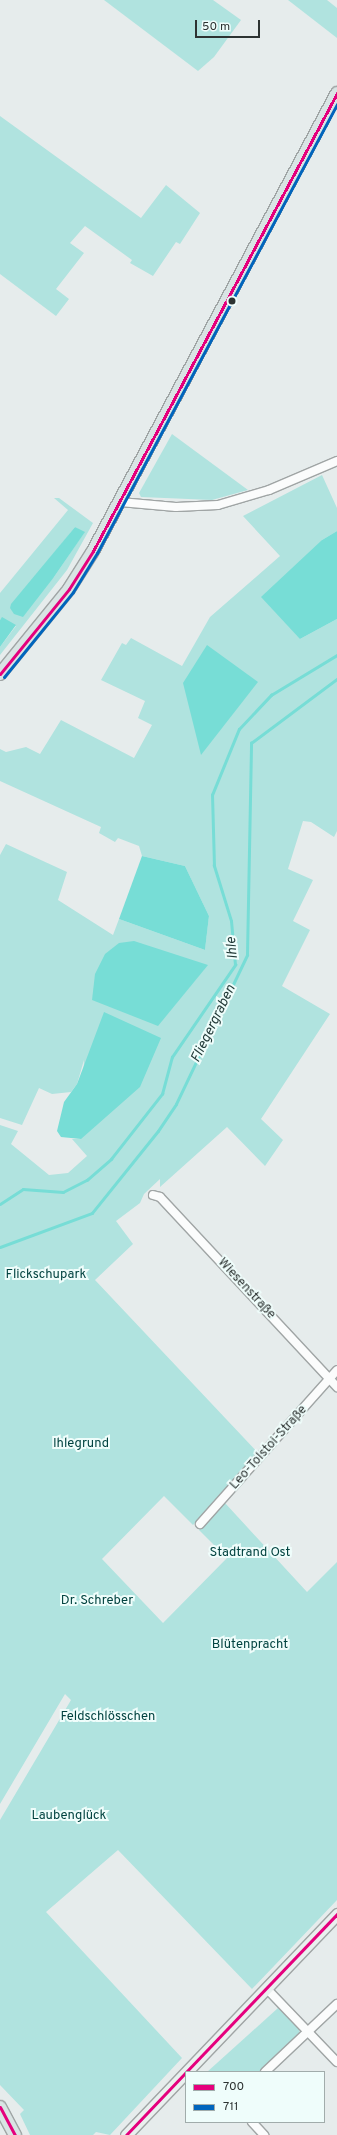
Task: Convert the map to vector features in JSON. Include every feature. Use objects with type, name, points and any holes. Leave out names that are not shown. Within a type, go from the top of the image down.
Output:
[{"type":"main road","points":[[0,674],[76,578],[120,502],[337,93]]},
{"type":"main road","points":[[188,2071],[268,1989],[337,1914]]},
{"type":"main road","points":[[126,2135],[185,2074]]},
{"type":"main road","points":[[0,2107],[15,2135]]},
{"type":"street","points":[[120,502],[176,507],[218,505],[269,490],[337,462]]},
{"type":"street","name":"Wiesenstraße","points":[[153,1195],[160,1197],[337,1387]]},
{"type":"street","name":"Leo-Tolstoi-Straße","points":[[200,1524],[337,1370]]},
{"type":"street","points":[[268,1989],[337,2062]]},
{"type":"street","points":[[266,2071],[337,2004]]},
{"type":"street","points":[[253,2123],[264,2135]]},
{"type":"green space","points":[[104,0],[213,0],[241,20],[214,57],[198,71]]},
{"type":"green space","points":[[288,0],[327,0],[337,8],[337,38]]},
{"type":"green space","points":[[0,116],[141,218],[166,185],[200,213],[180,244],[176,242],[153,276],[130,263],[132,260],[85,226],[70,243],[84,253],[56,289],[69,299],[56,316],[0,274]]},
{"type":"green space","points":[[172,434],[248,490],[212,500],[141,497],[139,493]]},
{"type":"green space","points":[[322,475],[337,508],[337,531],[322,540],[300,639],[337,619],[337,831],[334,837],[311,822],[303,821],[288,869],[313,880],[293,921],[310,930],[282,986],[330,1014],[261,1119],[283,1140],[265,1166],[227,1127],[160,1187],[160,1179],[144,1194],[140,1203],[116,1221],[133,1244],[95,1280],[259,1454],[193,1525],[164,1496],[102,1559],[163,1623],[227,1558],[199,1530],[225,1503],[307,1592],[337,1562],[337,1900],[252,1989],[118,1850],[46,1912],[182,2058],[110,2135],[96,2132],[93,2135],[30,2135],[20,2114],[24,2110],[0,2085],[0,1820],[71,1700],[65,1694],[0,1804],[0,1125],[18,1131],[11,1144],[49,1175],[68,1173],[87,1156],[72,1139],[81,1139],[84,1060],[77,1084],[71,1092],[52,1094],[39,1088],[22,1125],[0,1118],[0,855],[6,844],[67,872],[58,900],[113,935],[119,919],[205,950],[209,916],[185,866],[142,856],[139,846],[118,838],[115,842],[99,833],[101,827],[0,781],[0,749],[6,752],[26,747],[40,754],[61,720],[134,758],[152,725],[138,718],[145,701],[101,680],[122,643],[126,645],[131,638],[182,666],[210,617],[280,556],[243,516]]},
{"type":"green space","points":[[54,498],[59,498],[93,523],[67,570],[0,655],[0,647],[16,626],[2,618],[0,620],[0,593],[68,510]],"holes":[[[75,527],[84,533],[54,577],[10,608]]]},
{"type":"green space","points":[[278,2008],[299,2029],[300,2034],[261,2071],[208,2071]]},
{"type":"water","points":[[75,527],[85,532],[54,577],[23,617],[14,614],[10,608],[11,604]]},
{"type":"water","points":[[337,531],[337,619],[300,639],[261,597],[322,540]]},
{"type":"water","points":[[2,617],[16,625],[0,647],[0,620]]},
{"type":"water","points":[[207,645],[258,682],[201,755],[183,683]]},
{"type":"water","points":[[142,856],[185,866],[209,916],[205,950],[119,919]]},
{"type":"water","points":[[134,941],[208,965],[158,1026],[92,1000],[95,974],[105,954],[119,943]]},
{"type":"water","points":[[104,1012],[161,1038],[140,1087],[81,1139],[61,1137],[57,1131],[64,1102],[77,1084]]},
{"type":"waterway","name":"Ihle","points":[[0,1204],[23,1189],[63,1192],[87,1180],[111,1159],[162,1094],[172,1057],[235,965],[231,921],[214,866],[212,795],[239,729],[271,695],[337,655]]},
{"type":"waterway","name":"Fliegergraben","points":[[0,1247],[92,1213],[158,1131],[176,1104],[247,955],[251,743],[337,679]]},
{"type":"transit line","name":"700","points":[[0,674],[69,589],[93,551],[337,93]]},
{"type":"transit line","name":"711","points":[[4,677],[73,592],[97,553],[337,104]]},
{"type":"transit line","name":"700","points":[[187,2071],[337,1914]]},
{"type":"transit line","name":"700","points":[[126,2135],[185,2073]]},
{"type":"transit line","name":"700","points":[[0,2107],[15,2135]]},
{"type":"park label","name":"Flickschupark","points":[[46,1275]]},
{"type":"park label","name":"Ihlegrund","points":[[81,1444]]},
{"type":"park label","name":"Stadtrand Ost","points":[[250,1553]]},
{"type":"park label","name":"Dr. Schreber","points":[[97,1601]]},
{"type":"park label","name":"Blütenpracht","points":[[250,1645]]},
{"type":"park label","name":"Feldschlösschen","points":[[108,1717]]},
{"type":"park label","name":"Laubenglück","points":[[69,1816]]}]
